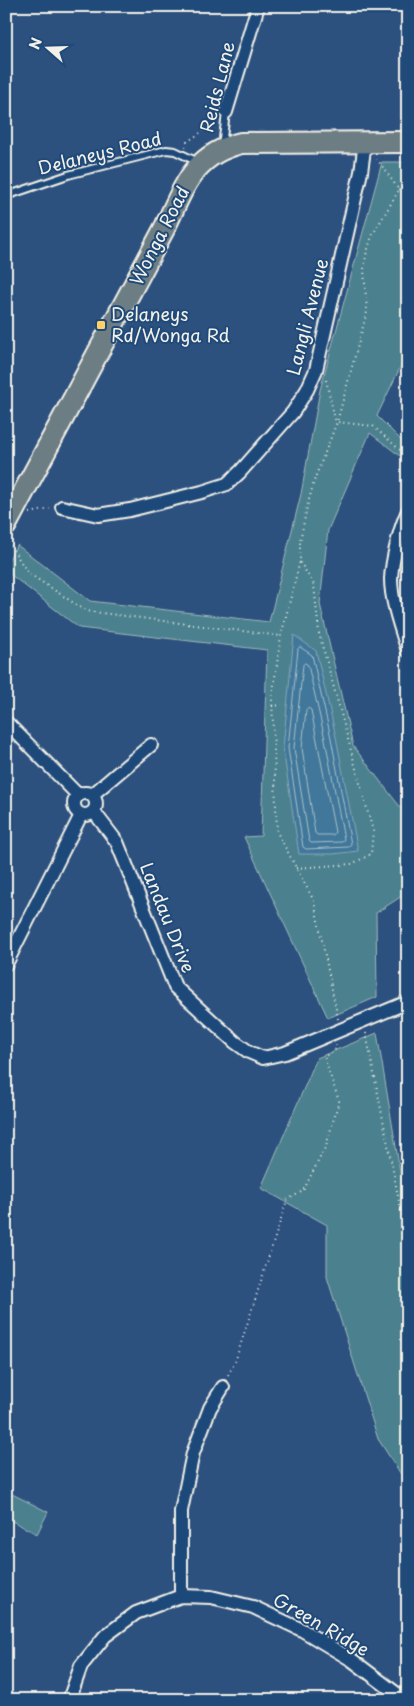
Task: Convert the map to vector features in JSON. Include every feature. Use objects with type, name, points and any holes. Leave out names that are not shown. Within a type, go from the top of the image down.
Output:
[{"type":"main road","name":"Wonga Road","points":[[8,521],[160,237],[183,190],[200,164],[222,148],[240,143],[408,142]]},
{"type":"street","name":"Reids Lane","points":[[226,112],[258,6]]},
{"type":"street","name":"Langli Avenue","points":[[62,507],[98,516],[130,510],[227,484],[293,412],[307,390],[316,370],[361,172],[365,142]]},
{"type":"street","points":[[408,511],[400,529],[392,578],[398,622],[408,651]]},
{"type":"street","points":[[6,723],[78,795]]},
{"type":"street","points":[[92,795],[151,745]]},
{"type":"street","points":[[6,964],[87,814],[97,805],[95,798],[86,792],[78,795],[74,804],[76,811],[87,814]]},
{"type":"street","name":"Landau Drive","points":[[87,814],[117,842],[175,987],[235,1042],[249,1052],[264,1058],[285,1053],[408,1002]]},
{"type":"street","points":[[69,1700],[81,1666],[105,1636],[136,1613],[181,1596],[181,1511],[185,1491],[193,1453],[210,1408],[223,1386]]},
{"type":"street","name":"Green Ridge","points":[[181,1596],[211,1597],[253,1607],[302,1630],[352,1660],[405,1700]]},
{"type":"lane","name":"Reids Lane","points":[[222,148],[226,112]]},
{"type":"lane","name":"Delaneys Road","points":[[6,196],[68,175],[166,150],[175,151],[200,164]]},
{"type":"path","points":[[365,142],[399,190]]},
{"type":"path","points":[[223,1386],[235,1362],[287,1200],[303,1191],[326,1146],[339,1101],[324,1057],[336,1049],[340,1030],[314,901],[277,832],[272,698],[280,636],[300,561],[300,541],[306,507],[337,422],[367,312],[364,269],[366,255],[372,236],[399,190],[408,180]]},
{"type":"path","points":[[316,370],[326,379],[337,422]]},
{"type":"path","points":[[337,422],[374,426],[408,457]]},
{"type":"path","points":[[8,521],[62,507]]},
{"type":"path","points":[[6,543],[10,545],[28,573],[86,611],[280,636]]},
{"type":"path","points":[[296,868],[352,864],[371,854],[373,831],[319,633],[314,585],[300,561]]},
{"type":"path","points":[[272,706],[282,705]]},
{"type":"path","points":[[364,1020],[408,1246]]},
{"type":"path","points":[[408,1288],[402,1302],[408,1312]]},
{"type":"green space","points":[[382,162],[408,162],[408,351],[377,416],[408,447],[408,462],[370,433],[328,530],[320,604],[353,746],[408,817],[408,892],[376,913],[377,997],[328,1018],[244,837],[261,836],[267,650],[79,628],[6,571],[6,564],[17,545],[90,601],[269,622],[301,494],[320,390]]},
{"type":"green space","points":[[377,1033],[408,1219],[408,1485],[378,1439],[327,1277],[327,1225],[261,1188],[317,1058]]},
{"type":"green space","points":[[6,1491],[48,1512],[37,1534],[6,1518]]},
{"type":"water","points":[[294,635],[316,651],[336,737],[358,851],[333,854],[299,854],[283,748]]},
{"type":"place","name":"Delaneys Rd/Wonga Rd","points":[[101,325]]}]
